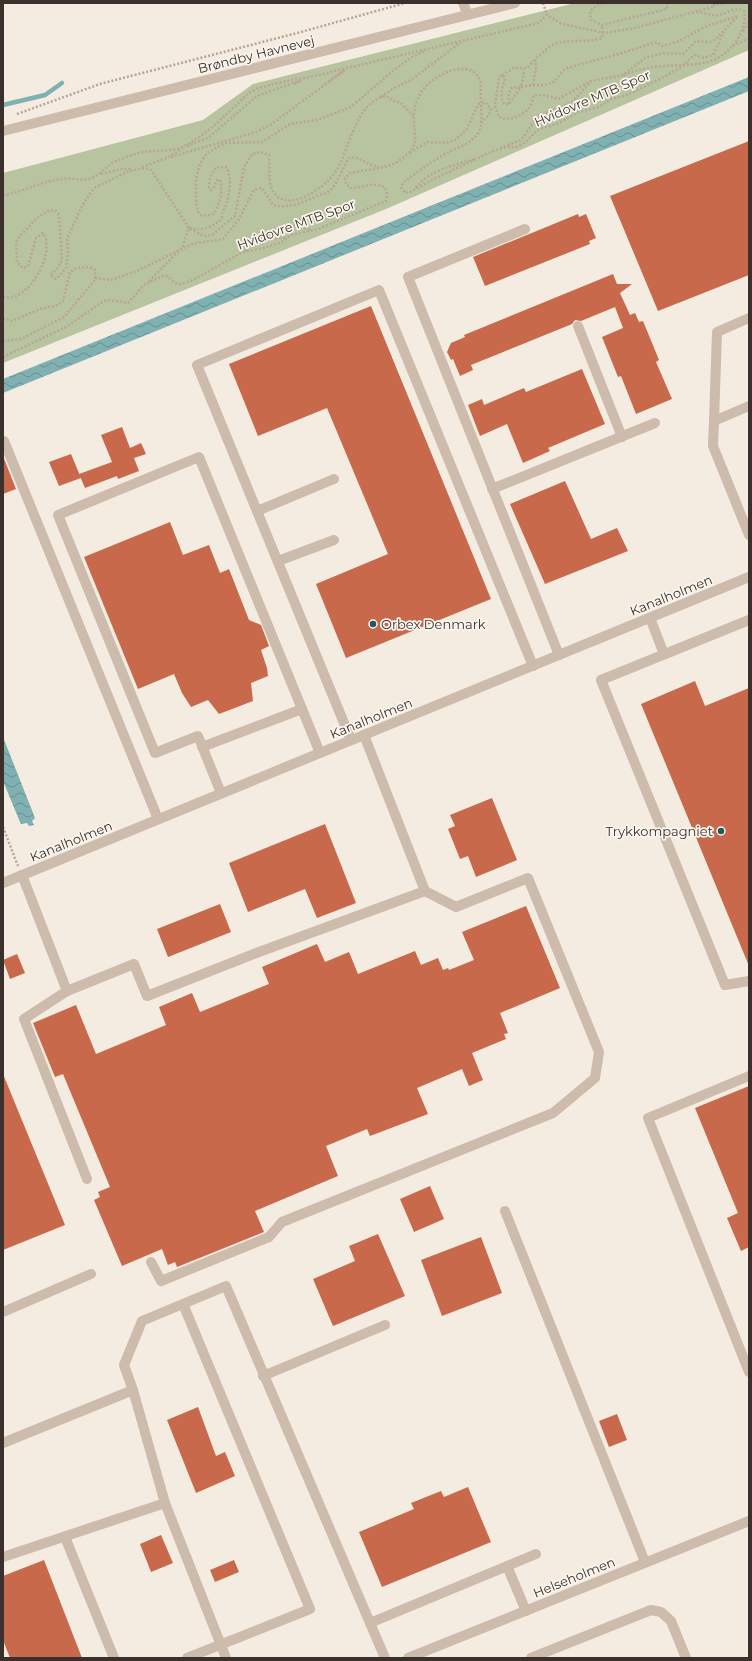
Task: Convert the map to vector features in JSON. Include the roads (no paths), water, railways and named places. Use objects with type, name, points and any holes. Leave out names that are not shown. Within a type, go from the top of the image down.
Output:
[{"type":"street","points":[[463,3],[468,15]]},
{"type":"street","name":"Brøndby Havnevej","points":[[3,131],[515,3]]},
{"type":"street","points":[[525,229],[408,277],[559,655]]},
{"type":"street","points":[[351,740],[197,365],[379,290],[534,666]]},
{"type":"street","points":[[748,531],[713,446],[717,332],[749,318]]},
{"type":"street","points":[[578,326],[622,437]]},
{"type":"street","points":[[714,421],[749,406]]},
{"type":"street","points":[[492,489],[655,423]]},
{"type":"street","points":[[4,440],[158,819]]},
{"type":"street","points":[[221,793],[198,736],[155,753],[58,515],[199,457],[320,753]]},
{"type":"street","points":[[257,511],[334,479]]},
{"type":"street","points":[[278,561],[334,540]]},
{"type":"street","name":"Kanalholmen","points":[[3,882],[749,578]]},
{"type":"street","points":[[650,618],[664,654]]},
{"type":"street","points":[[749,620],[601,680],[725,985],[749,981]]},
{"type":"street","points":[[202,747],[302,709]]},
{"type":"street","points":[[152,1262],[160,1281],[269,1237],[282,1222],[553,1113],[595,1078],[599,1052],[528,878],[456,907],[426,891],[364,735]]},
{"type":"street","points":[[22,875],[67,991]]},
{"type":"street","points":[[87,1179],[24,1019],[67,991],[134,964],[147,996],[259,952],[426,891]]},
{"type":"street","points":[[749,1076],[648,1118],[749,1372]]},
{"type":"street","points":[[505,1211],[645,1562]]},
{"type":"street","points":[[3,1312],[91,1274]]},
{"type":"street","points":[[226,1658],[165,1503],[134,1390],[124,1366],[142,1321],[226,1286],[385,1658]]},
{"type":"street","points":[[183,1304],[310,1609],[187,1658]]},
{"type":"street","points":[[264,1376],[385,1325]]},
{"type":"street","points":[[3,1443],[134,1390]]},
{"type":"street","points":[[3,1557],[165,1503]]},
{"type":"street","name":"Helseholmen","points":[[408,1658],[749,1520]]},
{"type":"street","points":[[65,1537],[114,1658]]},
{"type":"street","points":[[370,1623],[536,1554]]},
{"type":"street","points":[[507,1566],[526,1611]]},
{"type":"street","points":[[531,1658],[651,1610],[661,1612],[671,1621],[686,1658]]},
{"type":"water","points":[[749,77],[749,91],[3,393],[3,379]]},
{"type":"water","points":[[3,737],[35,818],[32,821],[34,825],[29,826],[27,823],[21,824],[3,781]]},
{"type":"waterway","points":[[3,105],[45,95],[62,83]]},
{"type":"place","name":"Orbex Denmark","points":[[373,624]]},
{"type":"place","name":"Trykkompagniet","points":[[721,831]]}]
